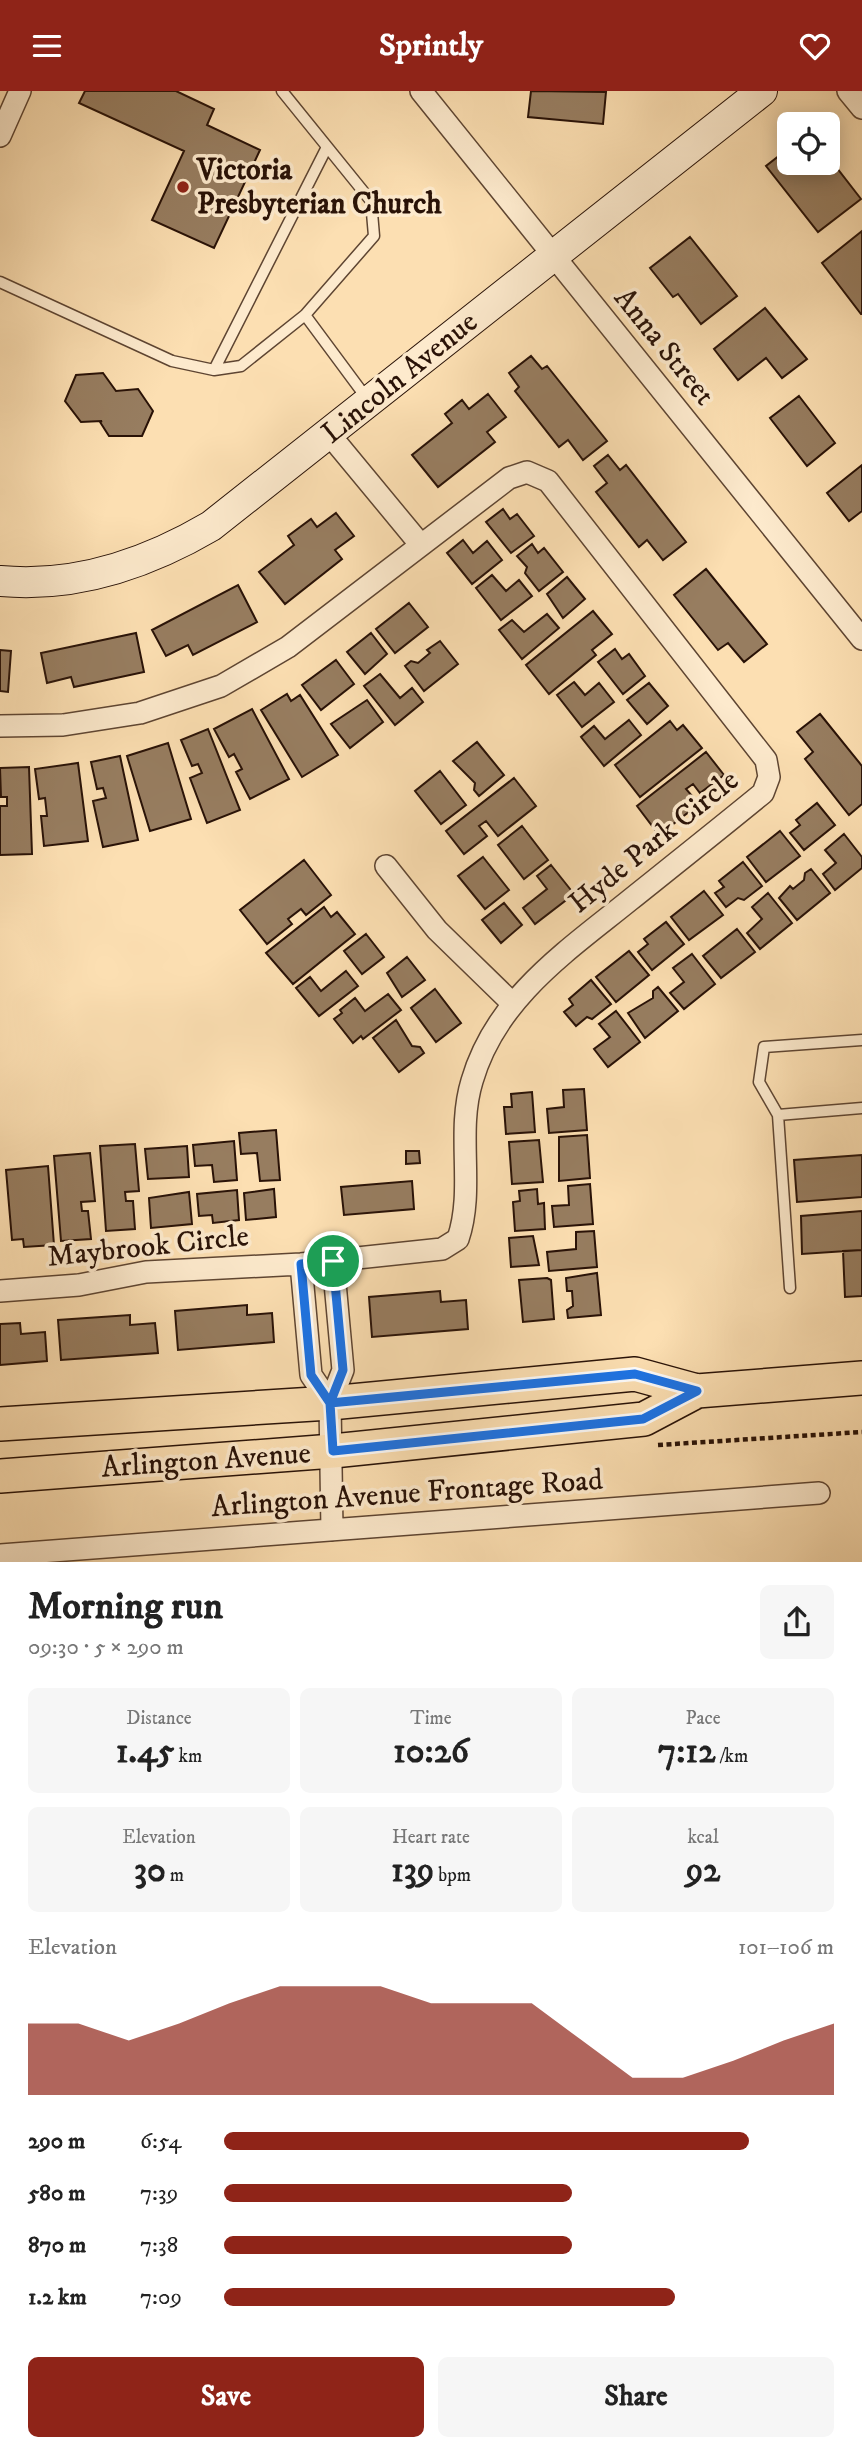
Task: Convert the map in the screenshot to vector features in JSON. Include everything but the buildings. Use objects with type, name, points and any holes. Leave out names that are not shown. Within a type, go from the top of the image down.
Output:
[{"type":"main road","name":"Arlington Avenue","points":[[0,1424],[330,1403],[635,1374],[697,1391],[862,1378]]},
{"type":"main road","name":"Arlington Avenue","points":[[0,1476],[333,1451],[643,1419],[697,1391]]},
{"type":"street","points":[[0,136],[20,91]]},
{"type":"street","name":"Anna Street","points":[[421,91],[862,639]]},
{"type":"street","name":"Lincoln Avenue","points":[[0,581],[44,581],[87,576],[169,550],[211,526],[762,91]]},
{"type":"street","points":[[848,91],[862,108]]},
{"type":"street","points":[[0,726],[63,725],[140,713],[221,686],[288,647],[420,544],[329,434]]},
{"type":"street","name":"Hyde Park Circle","points":[[301,1264],[442,1249],[458,1239],[466,1218],[465,1119],[471,1082],[491,1035],[535,977],[763,793],[769,777],[766,760],[548,481],[527,472],[509,478],[420,544]]},
{"type":"street","points":[[386,866],[437,930],[513,1004]]},
{"type":"street","points":[[332,1530],[333,1451],[330,1403],[343,1370],[333,1261]]},
{"type":"street","points":[[301,1264],[311,1375],[330,1403]]},
{"type":"street","name":"Maybrook Circle","points":[[0,1291],[79,1285],[146,1272],[301,1264]]},
{"type":"street","name":"Arlington Avenue Frontage Road","points":[[0,1555],[819,1493]]},
{"type":"lane","points":[[0,282],[172,362],[214,370],[241,366],[305,315],[374,236],[371,201],[282,91]]},
{"type":"lane","points":[[214,370],[327,147]]},
{"type":"lane","points":[[305,315],[370,402]]},
{"type":"lane","points":[[790,1288],[778,1115],[759,1082],[764,1047],[862,1040]]},
{"type":"lane","points":[[778,1115],[862,1108]]},
{"type":"path","points":[[644,1446],[862,1432]]},
{"type":"place","name":"Victoria Presbyterian Church","points":[[183,187]]},
{"type":"route","points":[[333,1261],[301,1264],[311,1375],[330,1403],[635,1374],[697,1391],[643,1419],[333,1451],[330,1403],[343,1370],[333,1261]]}]
